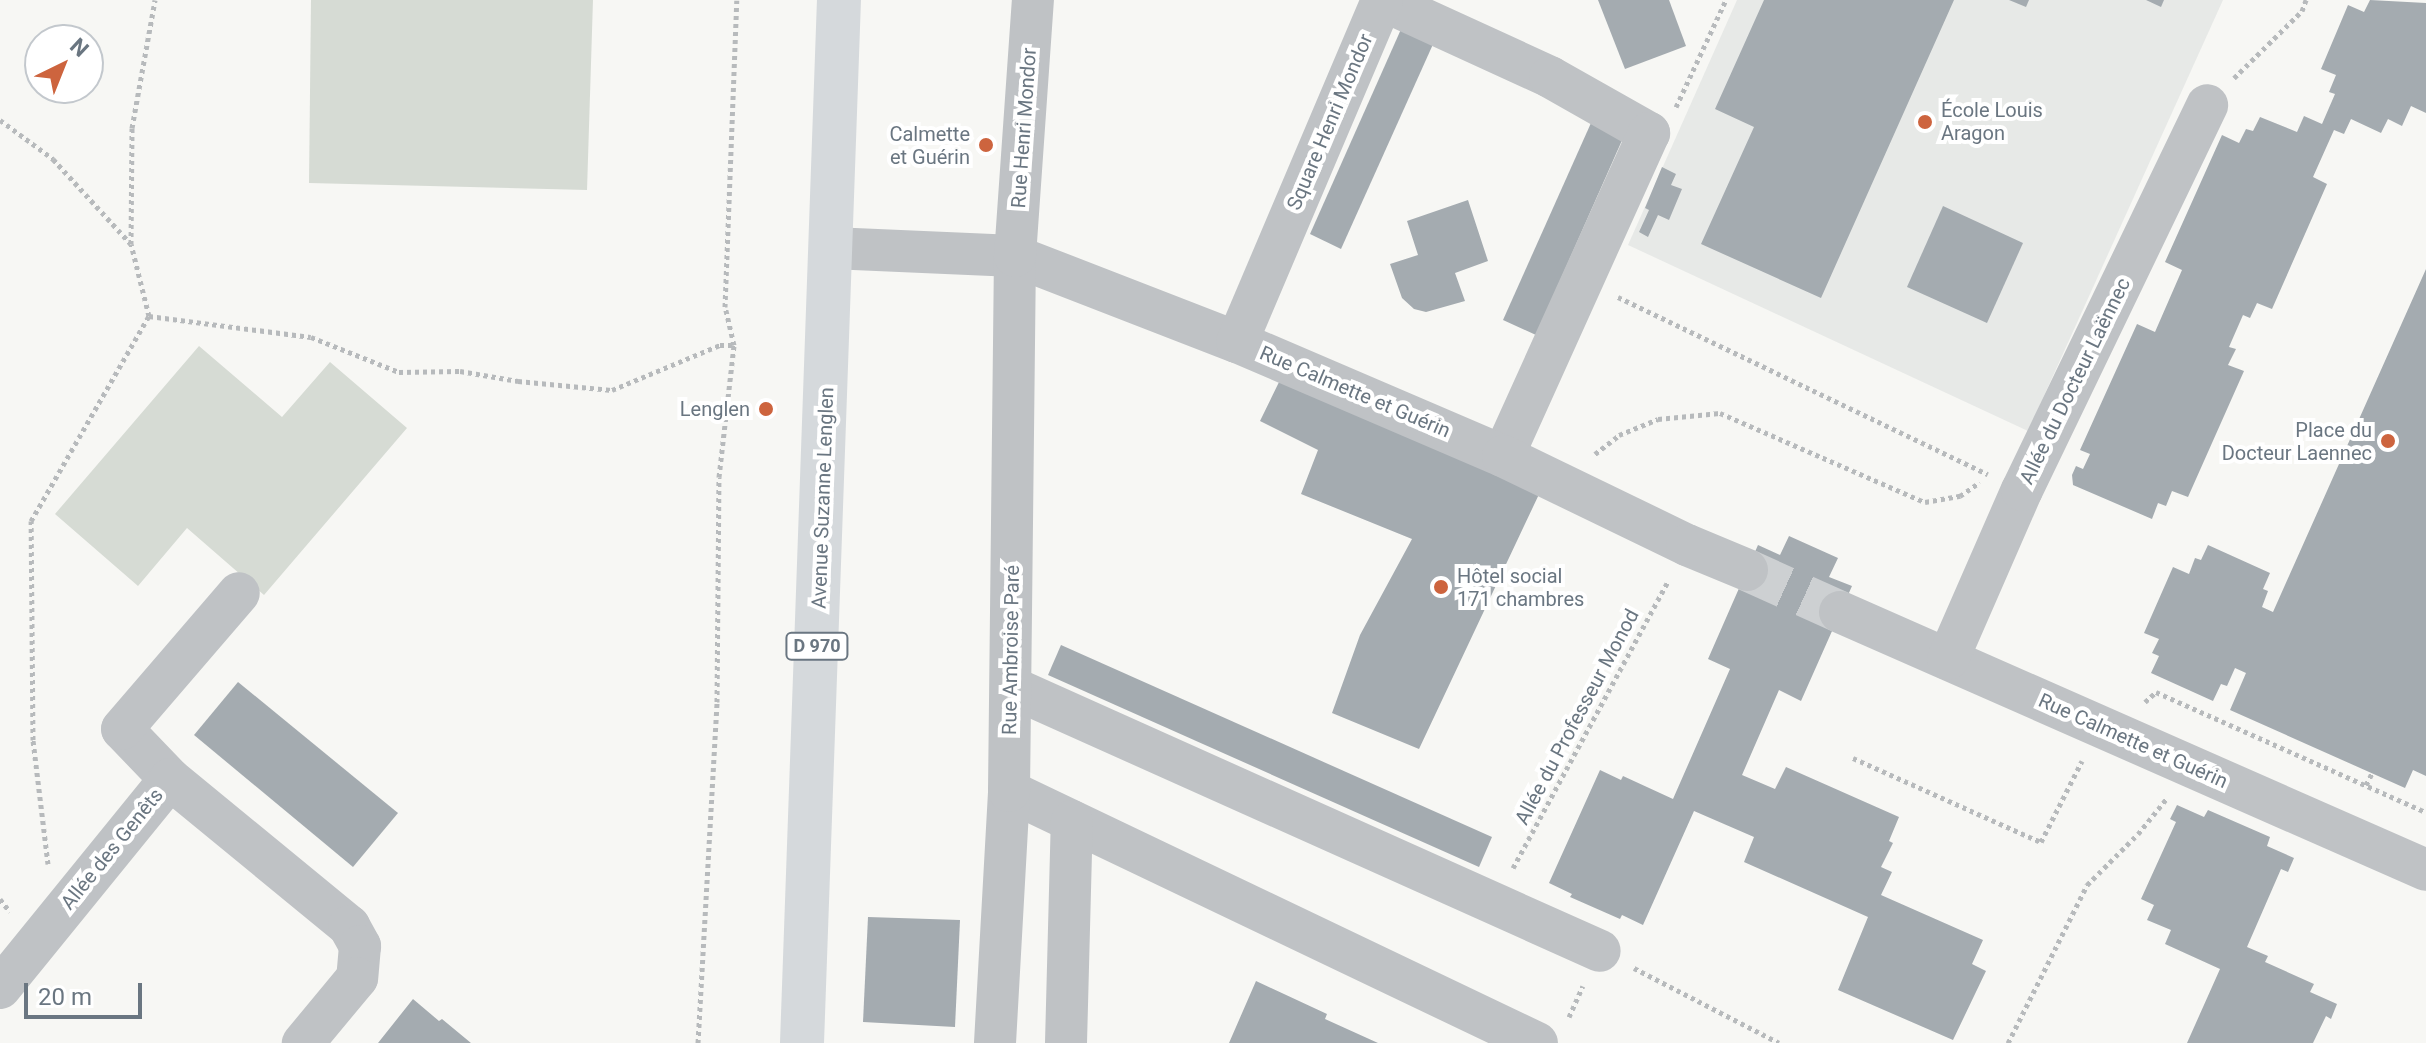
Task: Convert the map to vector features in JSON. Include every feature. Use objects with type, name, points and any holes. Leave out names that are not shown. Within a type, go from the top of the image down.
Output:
[{"type":"main road","name":"Avenue Suzanne Lenglen","points":[[802,1043],[839,0]]},
{"type":"street","name":"Rue Henri Mondor","points":[[1015,256],[1033,0]]},
{"type":"street","name":"Square Henri Mondor","points":[[1237,342],[1382,0],[1550,77],[1649,133]]},
{"type":"street","name":"Allée du Docteur Laënnec","points":[[1948,659],[2006,482],[2207,105]]},
{"type":"street","points":[[1503,456],[1585,281],[1649,133]]},
{"type":"street","name":"Rue Calmette et Guérin","points":[[831,248],[1015,256],[1237,342],[1503,456],[1687,545],[1747,570]]},
{"type":"street","name":"Rue Ambroise Paré","points":[[995,1043],[1009,791],[1015,256]]},
{"type":"street","points":[[170,779],[122,729],[239,593]]},
{"type":"street","name":"Rue Calmette et Guérin","points":[[1840,612],[2426,870]]},
{"type":"street","points":[[1011,687],[1600,951]]},
{"type":"street","name":"Allée des Genêts","points":[[0,988],[170,779],[349,926],[360,946],[357,978],[303,1043]]},
{"type":"street","points":[[1009,791],[1550,1036]]},
{"type":"street","points":[[1066,1043],[1072,821]]},
{"type":"path","points":[[54,921],[33,740],[31,521],[149,316],[131,244],[132,128],[155,0]]},
{"type":"path","points":[[698,1043],[717,702],[719,477],[734,345],[725,307],[737,0]]},
{"type":"path","points":[[1649,133],[1681,102],[1726,0]]},
{"type":"path","points":[[2207,105],[2302,11],[2306,0]]},
{"type":"path","points":[[0,120],[53,159],[131,244]]},
{"type":"path","points":[[1585,281],[2006,482]]},
{"type":"path","points":[[149,316],[311,337],[399,372],[460,371],[518,381],[612,390],[720,345],[734,345]]},
{"type":"path","points":[[1579,493],[1594,456],[1619,435],[1658,419],[1720,413],[1925,502],[1960,496],[2006,482]]},
{"type":"path","name":"Allée du Professeur Monod","points":[[1494,904],[1687,545]]},
{"type":"path","points":[[2156,692],[2426,812]]},
{"type":"path","points":[[1853,758],[2041,842],[2076,767]]},
{"type":"path","points":[[2008,1043],[2087,885],[2138,834],[2195,768]]},
{"type":"path","points":[[2366,785],[2372,773]]},
{"type":"path","points":[[1550,1036],[1600,951],[1779,1043]]},
{"type":"shaded area","points":[[311,0],[593,0],[587,190],[309,183]]},
{"type":"shaded area","name":"École Louis Aragon","points":[[1737,0],[2223,0],[2028,431],[1628,245]]},
{"type":"shaded area","points":[[199,346],[282,417],[330,362],[407,428],[264,595],[187,528],[138,586],[55,514]]},
{"type":"building","points":[[1598,0],[1669,0],[1686,46],[1625,69]]},
{"type":"building","points":[[1764,0],[1954,0],[1821,298],[1701,244],[1754,127],[1715,109]]},
{"type":"building","points":[[2009,0],[2029,0],[2026,7]]},
{"type":"building","points":[[2146,0],[2164,0],[2161,7]]},
{"type":"building","points":[[2370,0],[2426,3],[2426,113],[2411,106],[2402,126],[2388,119],[2381,133],[2351,119],[2344,134],[2334,130],[2313,177],[2327,184],[2272,309],[2257,303],[2250,318],[2243,315],[2229,347],[2236,349],[2228,365],[2244,371],[2188,497],[2172,491],[2166,506],[2158,503],[2152,519],[2073,485],[2072,475],[2076,466],[2083,469],[2090,454],[2080,450],[2137,324],[2155,332],[2182,270],[2165,262],[2222,135],[2239,143],[2246,129],[2253,131],[2260,117],[2297,132],[2304,116],[2322,124],[2335,94],[2329,92],[2336,75],[2321,69],[2348,5],[2364,12]]},
{"type":"building","points":[[1402,27],[1434,42],[1341,249],[1310,234]]},
{"type":"building","points":[[1595,114],[1627,129],[1536,335],[1503,320]]},
{"type":"building","points":[[1662,167],[1676,174],[1671,185],[1682,189],[1669,220],[1658,215],[1648,237],[1639,232]]},
{"type":"building","points":[[1468,200],[1488,261],[1455,273],[1465,301],[1426,312],[1414,309],[1402,298],[1390,264],[1418,255],[1407,221]]},
{"type":"building","points":[[1943,206],[2023,243],[1987,323],[1907,287]]},
{"type":"building","name":"Place du Docteur Laennec","points":[[2426,269],[2426,776],[2413,770],[2405,788],[2230,710],[2246,673],[2235,668],[2227,686],[2221,684],[2213,701],[2151,673],[2159,656],[2152,653],[2159,639],[2144,633],[2173,567],[2189,574],[2195,558],[2201,560],[2208,545],[2270,573],[2263,589],[2268,591],[2262,607],[2273,612]]},
{"type":"building","name":"Hôtel social 171 chambres","points":[[1280,380],[1541,490],[1419,749],[1332,713],[1360,635],[1412,539],[1301,494],[1318,450],[1260,421]]},
{"type":"building","points":[[1789,536],[1838,558],[1829,577],[1852,586],[1801,701],[1779,690],[1742,775],[1775,789],[1786,767],[1899,817],[1889,841],[1893,843],[1881,867],[1892,872],[1881,895],[1983,940],[1972,964],[1986,971],[1953,1040],[1838,990],[1868,917],[1744,862],[1754,837],[1694,811],[1643,925],[1622,915],[1620,919],[1570,897],[1572,894],[1549,883],[1600,770],[1621,780],[1623,776],[1673,799],[1730,669],[1708,659],[1758,545],[1780,555]]},
{"type":"building","points":[[1061,645],[1492,837],[1479,867],[1048,675]]},
{"type":"building","points":[[238,682],[398,813],[353,867],[194,735]]},
{"type":"building","points":[[2177,805],[2204,817],[2208,810],[2270,837],[2267,846],[2294,858],[2288,872],[2281,869],[2247,947],[2268,956],[2265,962],[2314,984],[2310,992],[2337,1004],[2331,1019],[2326,1016],[2313,1043],[2187,1043],[2220,969],[2165,944],[2171,930],[2147,920],[2154,905],[2141,899],[2176,822],[2170,819]]},
{"type":"building","points":[[868,917],[960,920],[955,1027],[863,1022]]},
{"type":"building","points":[[1256,981],[1327,1014],[1325,1019],[1378,1043],[1229,1043]]},
{"type":"building","points":[[413,999],[439,1021],[442,1019],[471,1043],[378,1043]]},
{"type":"tunnel","points":[[1747,570],[1840,612]]},
{"type":"place","name":"École Louis Aragon","points":[[1925,122]]},
{"type":"place","name":"Calmette et Guérin","points":[[986,145]]},
{"type":"place","name":"Lenglen","points":[[766,409]]},
{"type":"place","name":"Place du Docteur Laennec","points":[[2388,441]]},
{"type":"place","name":"Hôtel social 171 chambres","points":[[1441,587]]}]
